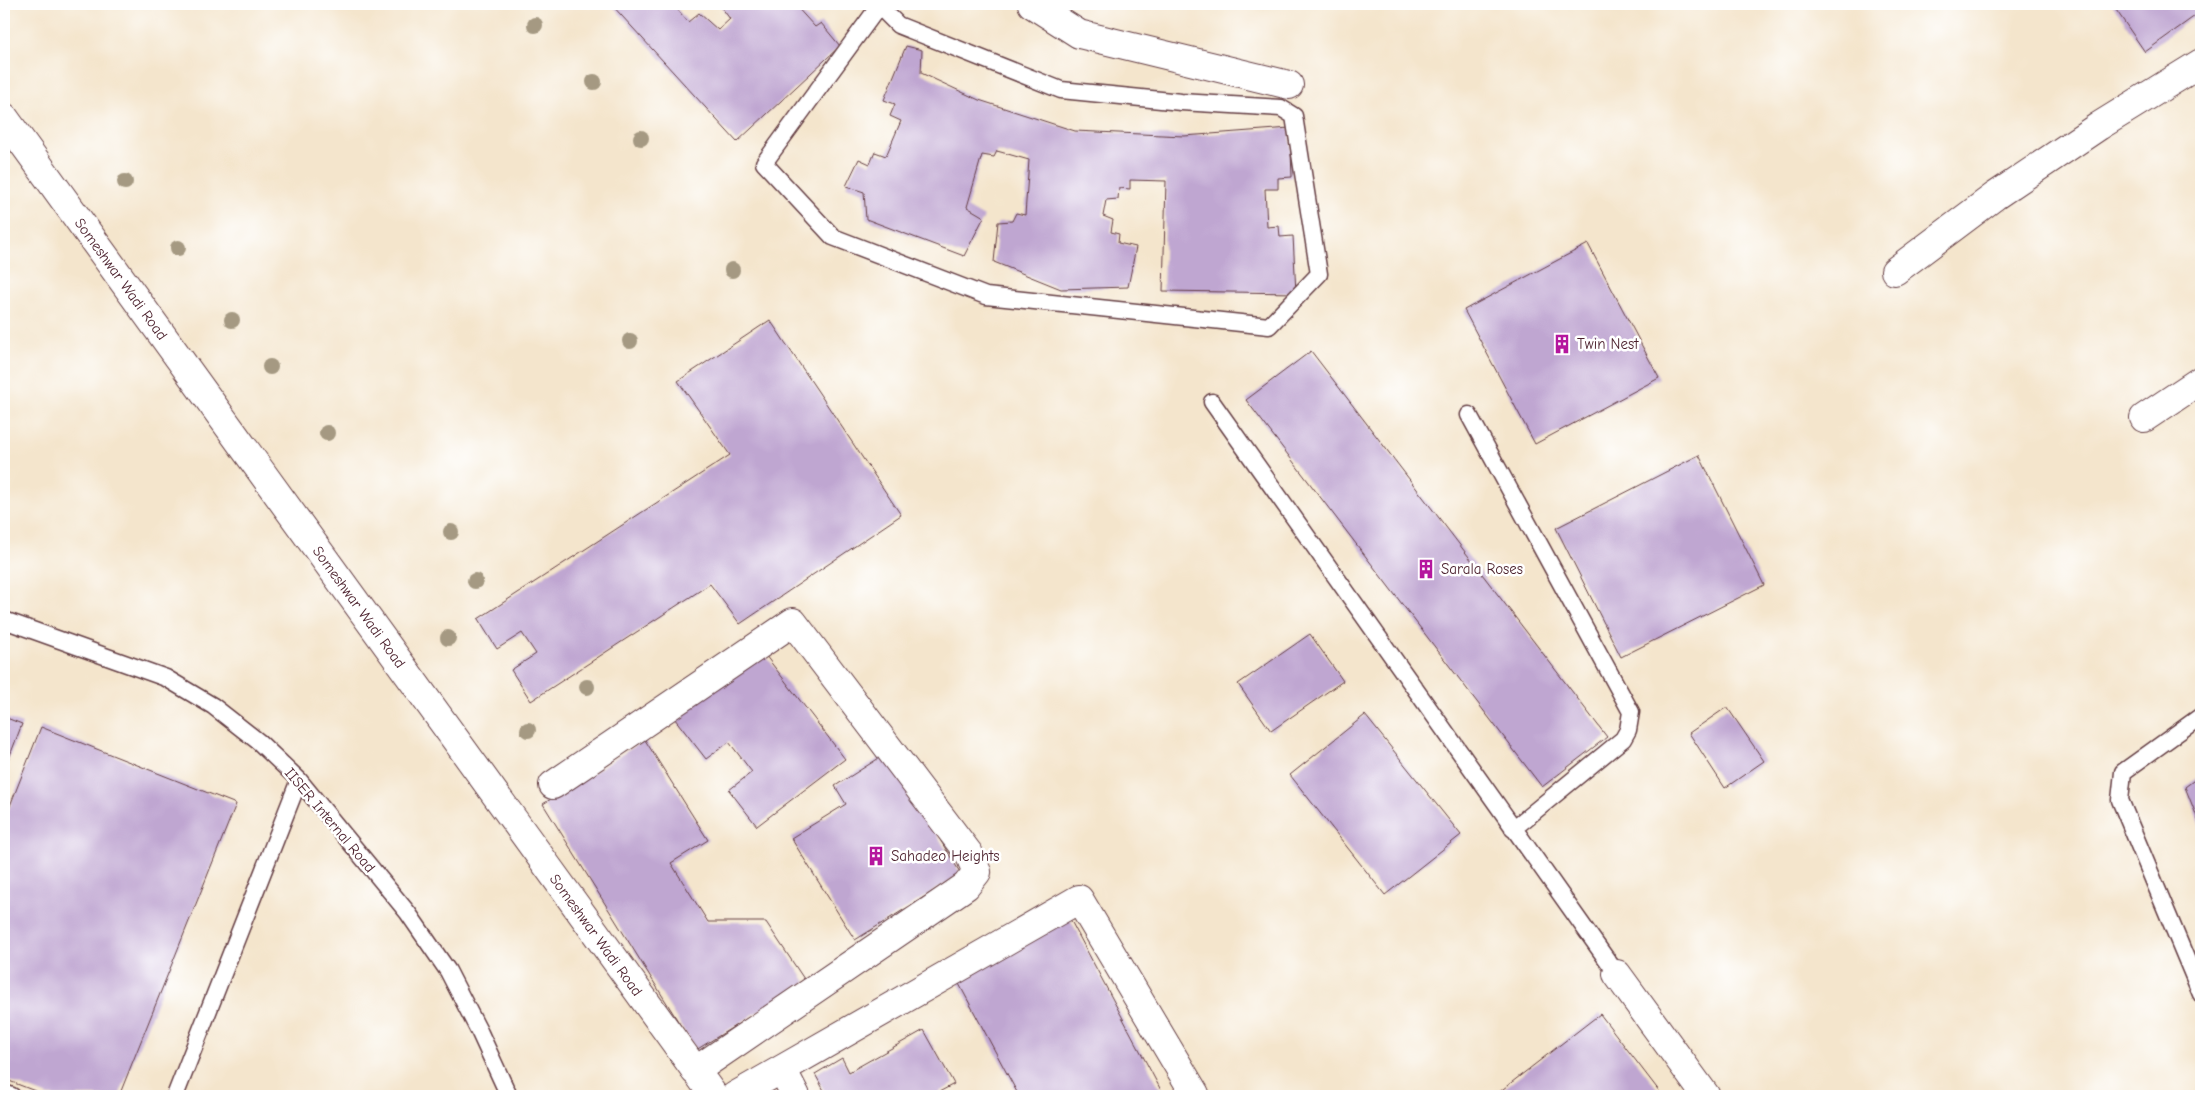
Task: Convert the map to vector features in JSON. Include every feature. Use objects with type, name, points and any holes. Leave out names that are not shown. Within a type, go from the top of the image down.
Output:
[{"type":"street","points":[[1032,4],[1080,34],[1289,85]]},
{"type":"street","points":[[1895,271],[1995,196],[2099,126],[2201,63]]},
{"type":"street","name":"Someshwar Wadi Road","points":[[4,117],[714,1096]]},
{"type":"street","points":[[2144,418],[2201,380]]},
{"type":"street","points":[[553,785],[793,622],[969,854],[976,872],[966,886],[695,1071]]},
{"type":"street","points":[[735,1096],[1078,899],[1195,1094],[1191,1096]]},
{"type":"street","points":[[1617,974],[1706,1096]]},
{"type":"street","points":[[782,1069],[796,1096]]},
{"type":"lane","points":[[878,5],[898,25],[1061,90],[1181,102],[1280,108],[1294,116],[1319,274],[1269,326],[986,296],[833,237],[764,163],[878,5]]},
{"type":"lane","points":[[1212,402],[1617,974]]},
{"type":"lane","points":[[1469,415],[1631,712],[1628,730],[1622,738],[1513,829]]},
{"type":"lane","name":"IISER Internal Road","points":[[4,620],[166,678],[213,706],[259,742],[299,780],[408,913],[448,971],[480,1032],[509,1096]]},
{"type":"lane","points":[[2201,716],[2123,772],[2120,800],[2201,994]]},
{"type":"lane","points":[[175,1096],[299,780]]},
{"type":"lane","points":[[4,1093],[12,1096]]},
{"type":"building","points":[[611,4],[673,4],[688,22],[699,13],[718,30],[730,19],[719,4],[794,4],[815,27],[821,23],[840,46],[737,142]]},
{"type":"building","points":[[2112,4],[2193,4],[2199,13],[2145,52]]},
{"type":"building","points":[[906,46],[922,50],[921,73],[979,100],[1075,131],[1184,136],[1290,128],[1292,177],[1278,178],[1278,189],[1265,189],[1267,227],[1279,226],[1280,237],[1293,236],[1296,293],[1163,291],[1166,181],[1130,180],[1130,189],[1119,188],[1118,199],[1106,200],[1103,216],[1113,220],[1111,232],[1119,234],[1118,243],[1136,247],[1128,287],[1061,289],[994,262],[998,222],[1012,221],[1016,213],[1025,215],[1029,160],[997,151],[994,157],[982,155],[967,207],[984,217],[964,256],[866,219],[864,192],[846,186],[859,159],[870,164],[875,152],[886,156],[901,121],[890,116],[895,104],[884,100]]},
{"type":"building","name":"Twin Nest","points":[[1588,244],[1659,378],[1535,444],[1464,310]]},
{"type":"building","points":[[770,320],[901,515],[740,624],[710,584],[531,701],[511,670],[536,654],[522,633],[497,649],[478,619],[730,455],[678,381]]},
{"type":"building","name":"Sarala Roses","points":[[1311,351],[1607,737],[1542,787],[1246,400]]},
{"type":"building","points":[[1699,455],[1764,585],[1621,657],[1556,528]]},
{"type":"building","points":[[1310,634],[1343,681],[1271,731],[1238,684]]},
{"type":"building","points":[[759,647],[845,759],[757,826],[729,790],[752,772],[729,742],[706,759],[671,714]]},
{"type":"building","points":[[1727,707],[1764,761],[1725,788],[1689,733]]},
{"type":"building","points":[[1365,715],[1461,835],[1385,895],[1290,775]]},
{"type":"building","points":[[4,717],[22,724],[4,771]]},
{"type":"building","points":[[41,727],[236,804],[119,1096],[48,1096],[4,1079],[4,821]]},
{"type":"building","points":[[645,740],[708,840],[671,863],[708,922],[766,922],[806,982],[696,1050],[543,804]]},
{"type":"building","name":"Sahadeo Heights","points":[[887,753],[961,874],[855,940],[791,838],[846,804],[835,786]]},
{"type":"building","points":[[2201,775],[2201,827],[2185,787]]},
{"type":"building","points":[[1070,919],[1163,1094],[1159,1096],[1019,1096],[957,980]]},
{"type":"building","points":[[1600,1014],[1663,1096],[1494,1096]]},
{"type":"building","points":[[924,1030],[954,1084],[939,1092],[941,1096],[827,1096],[815,1074],[842,1058],[849,1072]]},
{"type":"place","name":"Twin Nest","points":[[1562,344]]},
{"type":"place","name":"Sarala Roses","points":[[1426,569]]},
{"type":"place","name":"Sahadeo Heights","points":[[876,856]]}]
